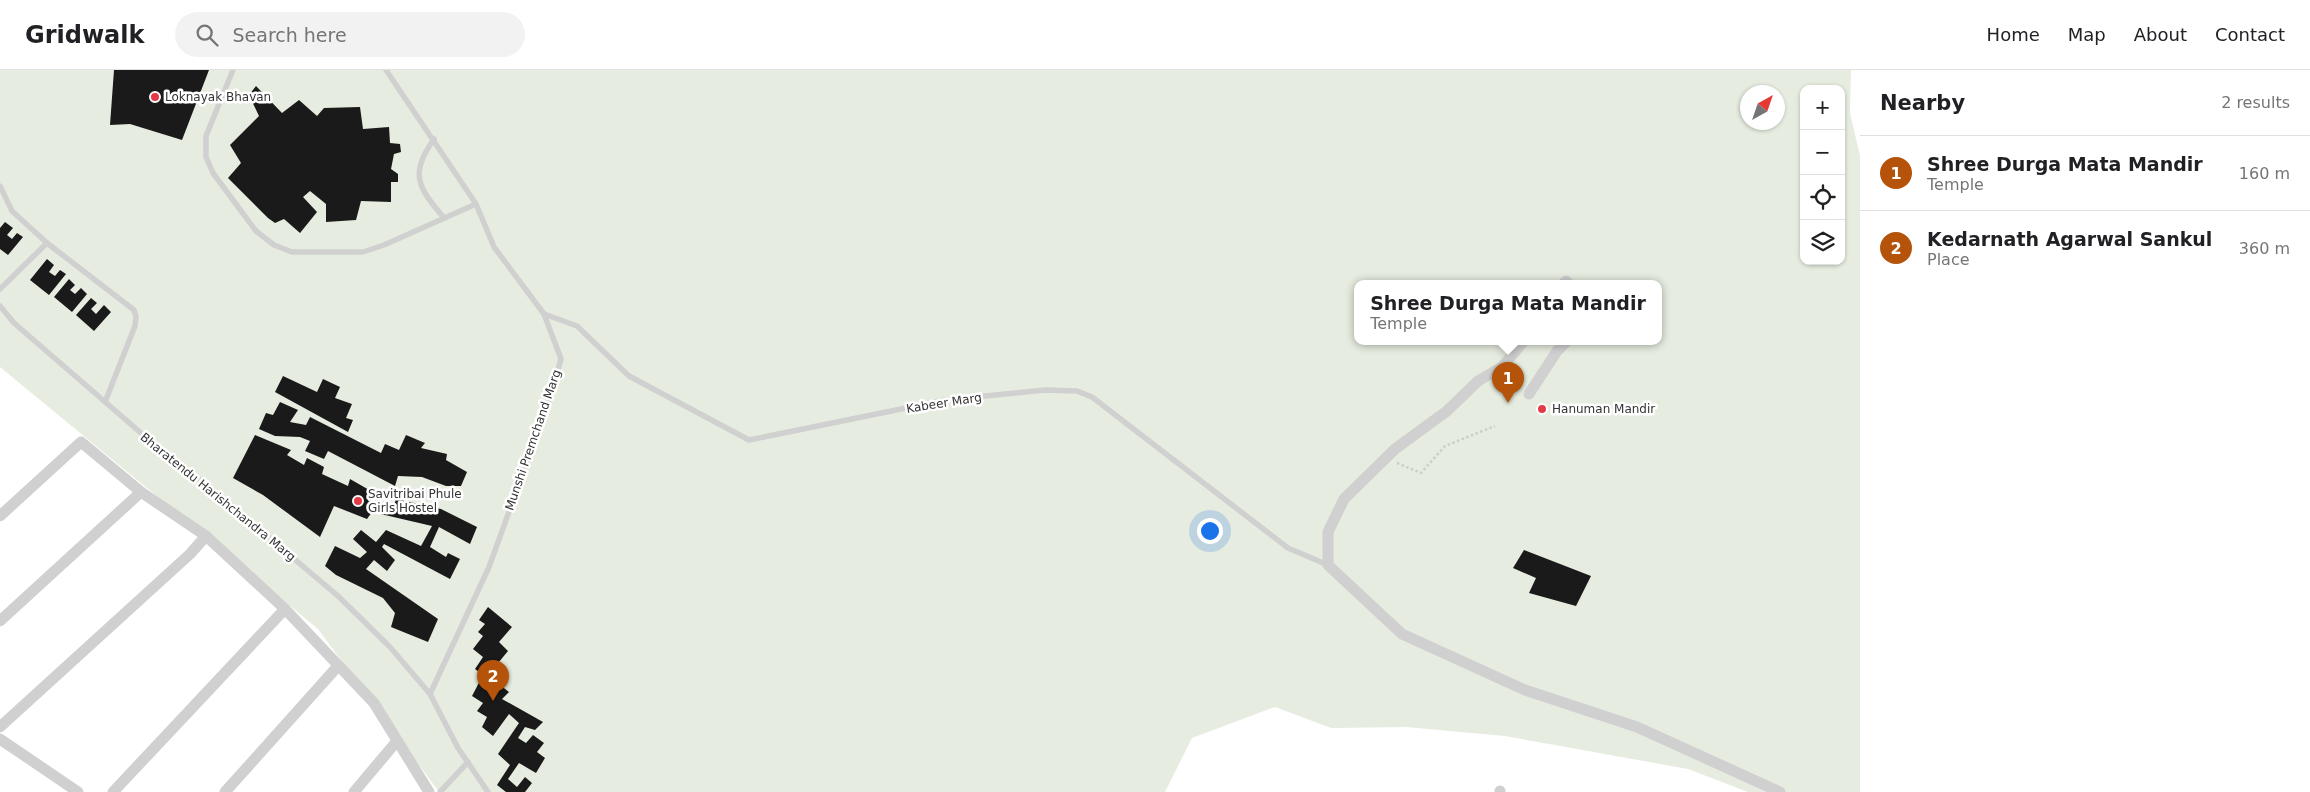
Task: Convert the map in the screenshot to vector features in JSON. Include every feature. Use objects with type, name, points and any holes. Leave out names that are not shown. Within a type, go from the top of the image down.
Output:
[{"type":"street","points":[[1520,345],[1502,367],[1478,381],[1447,411],[1386,458],[1344,499],[1328,532],[1328,565],[1402,634],[1525,690],[1637,727],[1780,792]]},
{"type":"street","points":[[1529,394],[1557,351],[1563,345]]},
{"type":"street","points":[[0,516],[81,442],[141,492],[206,536],[284,609],[374,703],[429,792]]},
{"type":"street","points":[[0,621],[141,492]]},
{"type":"street","points":[[0,727],[190,554],[206,536]]},
{"type":"street","points":[[113,792],[284,609]]},
{"type":"street","points":[[226,792],[338,666]]},
{"type":"street","points":[[0,740],[78,792]]},
{"type":"street","points":[[354,792],[397,741]]},
{"type":"lane","points":[[233,70],[206,136],[206,158],[224,188],[265,240],[292,252],[363,252],[384,245],[476,204]]},
{"type":"lane","name":"Munshi Premchand Marg","points":[[386,70],[434,138],[476,204],[494,247],[544,314],[561,359],[548,404],[489,567],[430,694]]},
{"type":"lane","points":[[434,138],[422,159],[420,180],[424,194],[444,218]]},
{"type":"lane","points":[[0,186],[12,210],[47,243],[130,306],[135,313],[135,326],[105,402]]},
{"type":"lane","points":[[0,289],[47,243]]},
{"type":"lane","name":"Bharatendu Harishchandra Marg","points":[[0,306],[14,323],[105,402],[338,596],[390,647],[430,694],[458,748],[488,792]]},
{"type":"lane","name":"Kabeer Marg","points":[[544,314],[577,326],[629,376],[749,440],[945,400],[1045,390],[1077,391],[1092,397],[1288,548],[1328,565]]},
{"type":"lane","points":[[440,792],[468,762]]},
{"type":"path","points":[[1386,458],[1421,473],[1445,446],[1495,426]]},
{"type":"shaded area","points":[[0,70],[1851,70],[1850,113],[1860,156],[1860,792],[1748,792],[1688,769],[1505,736],[1406,727],[1331,728],[1275,707],[1192,738],[1165,792],[439,792],[318,629],[0,367]]},
{"type":"building","name":"Loknayak Bhavan","points":[[114,70],[209,70],[182,140],[130,124],[110,125]]},
{"type":"building","points":[[256,86],[282,113],[299,100],[317,116],[324,108],[360,107],[363,129],[389,127],[390,143],[400,144],[401,152],[394,154],[391,169],[398,174],[398,182],[391,182],[391,202],[361,201],[356,220],[326,222],[326,204],[310,191],[303,197],[317,212],[300,233],[284,219],[275,223],[268,218],[228,178],[241,163],[230,145],[259,116],[249,95]]},
{"type":"building","points":[[5,222],[13,228],[7,235],[12,239],[17,233],[23,237],[8,255],[0,249],[0,228]]},
{"type":"building","points":[[47,259],[54,265],[49,272],[55,276],[60,270],[66,274],[49,295],[30,280]]},
{"type":"building","points":[[69,279],[75,285],[70,290],[75,294],[81,288],[87,294],[72,312],[54,297]]},
{"type":"building","points":[[91,298],[97,303],[91,309],[96,314],[104,305],[111,312],[94,331],[76,315]]},
{"type":"building","points":[[283,376],[317,392],[323,379],[340,387],[335,398],[352,404],[346,418],[353,420],[348,432],[275,392]]},
{"type":"building","points":[[280,402],[298,410],[290,422],[306,425],[310,417],[381,453],[385,444],[399,450],[406,435],[425,443],[421,448],[447,454],[446,460],[467,472],[461,486],[446,486],[422,477],[398,476],[395,486],[328,451],[324,459],[305,451],[310,441],[300,437],[275,436],[259,429],[266,413],[273,415]]},
{"type":"building","points":[[255,435],[291,450],[287,455],[304,465],[307,458],[324,467],[322,474],[348,486],[350,479],[371,491],[368,501],[393,510],[396,499],[441,509],[477,527],[470,544],[439,527],[430,547],[446,557],[448,553],[460,559],[450,579],[384,544],[382,547],[395,560],[387,571],[374,560],[366,569],[438,619],[428,642],[391,627],[395,613],[383,598],[336,575],[325,566],[335,546],[360,558],[367,552],[353,539],[361,530],[376,542],[386,530],[421,546],[432,526],[372,512],[367,519],[334,506],[320,537],[263,495],[233,478]]},
{"type":"building","points":[[1524,550],[1591,576],[1576,606],[1529,593],[1536,578],[1513,568]]},
{"type":"building","points":[[488,607],[512,627],[499,642],[508,651],[494,668],[505,677],[500,685],[509,692],[502,699],[543,722],[535,730],[525,727],[518,738],[526,743],[533,735],[544,743],[537,752],[545,758],[536,773],[519,763],[508,779],[517,787],[525,777],[532,783],[525,792],[506,792],[497,785],[510,765],[498,754],[519,723],[509,714],[493,736],[482,727],[487,717],[477,711],[483,703],[472,696],[483,675],[475,669],[483,657],[473,649],[483,636],[478,632],[485,624],[479,620]]},
{"type":"place","name":"Loknayak Bhavan","points":[[155,97]]},
{"type":"place","name":"Shree Durga Mata Mandir","points":[[1508,403]]},
{"type":"place","name":"Hanuman Mandir","points":[[1542,409]]},
{"type":"place","name":"Savitribai Phule Girls Hostel","points":[[358,501]]},
{"type":"place","name":"Kedarnath Agarwal Sankul","points":[[493,701]]}]
